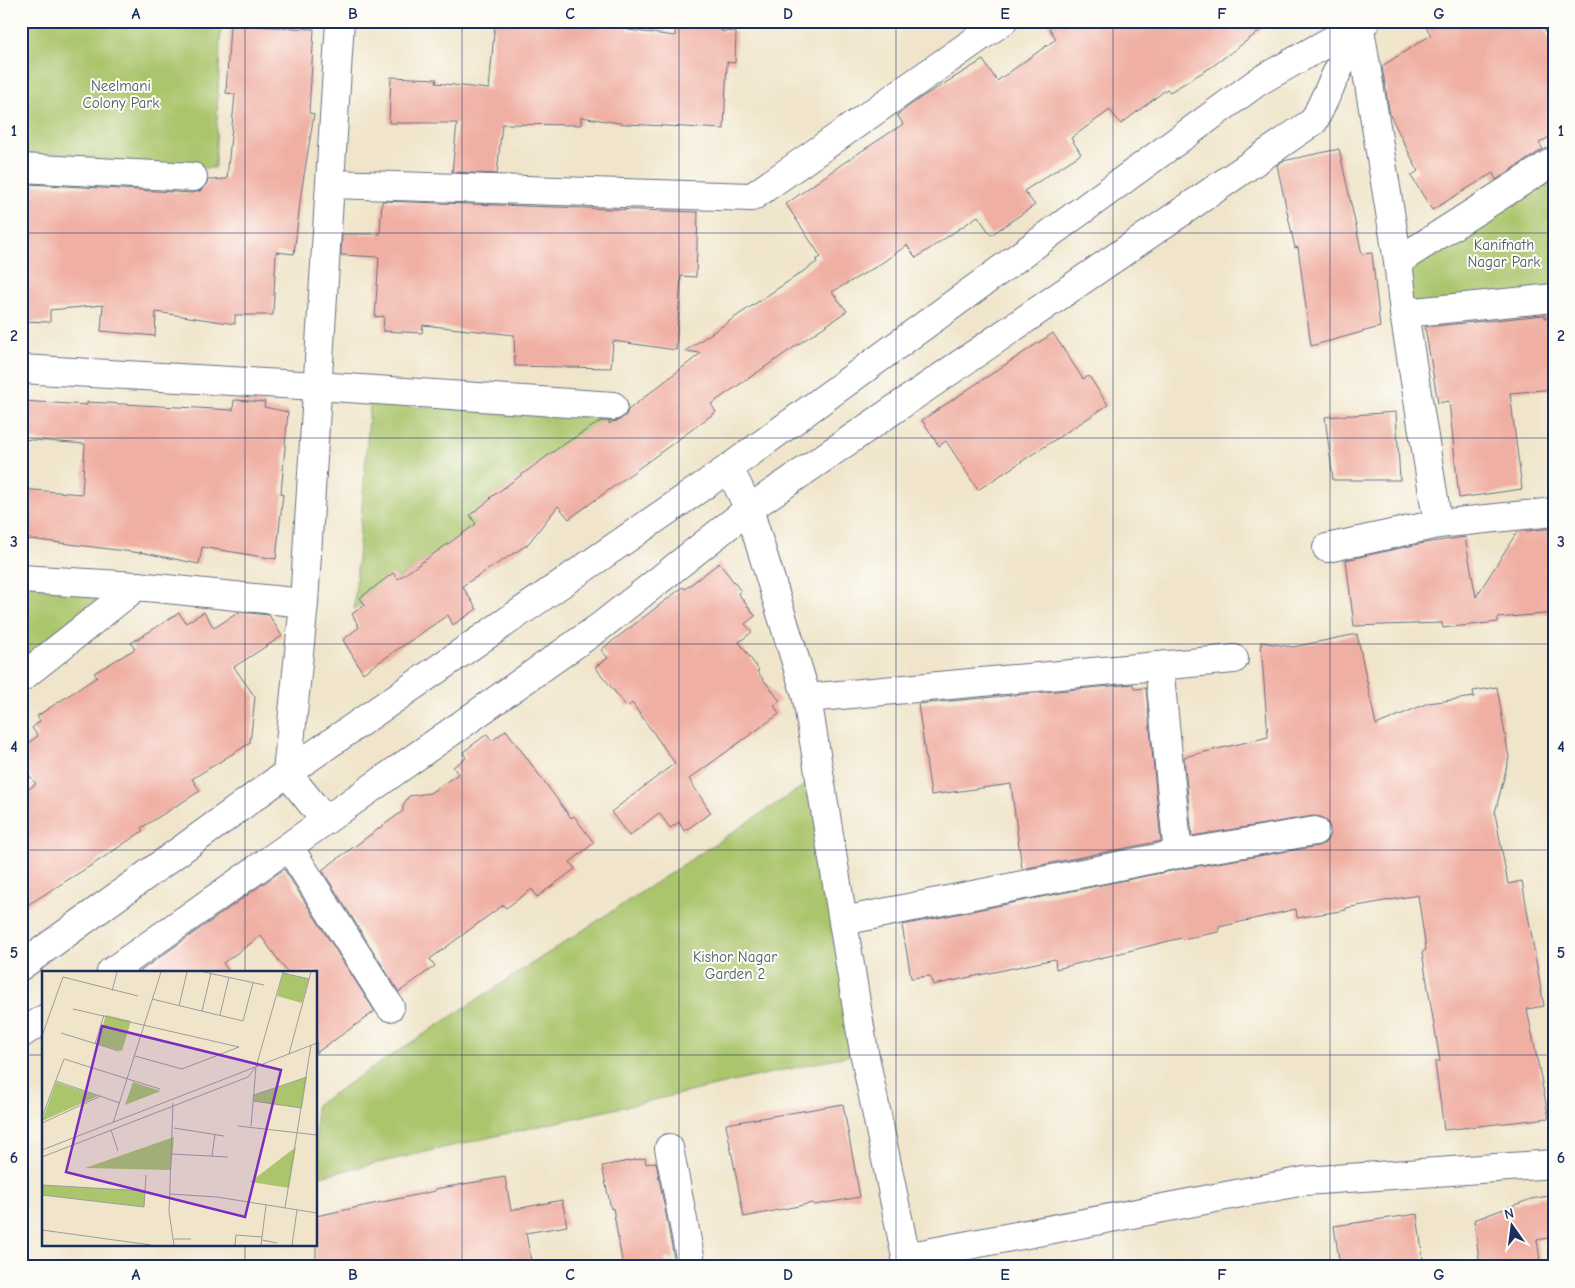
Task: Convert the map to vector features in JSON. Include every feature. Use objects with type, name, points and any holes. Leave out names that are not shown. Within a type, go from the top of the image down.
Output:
[{"type":"street","points":[[325,820],[287,773],[304,603],[340,21]]},
{"type":"street","points":[[330,184],[752,197],[1003,21]]},
{"type":"street","points":[[1362,23],[1398,261],[1404,313],[1438,524]]},
{"type":"street","points":[[21,966],[287,773],[730,468],[1260,81],[1362,23]]},
{"type":"street","points":[[112,971],[601,626],[749,509],[1314,121],[1362,23]]},
{"type":"street","points":[[1398,261],[1554,162]]},
{"type":"street","points":[[21,168],[193,177]]},
{"type":"street","points":[[1404,313],[1554,298]]},
{"type":"street","points":[[21,369],[613,406]]},
{"type":"street","points":[[730,468],[749,509],[808,698],[864,1052],[907,1262],[1304,1181],[1554,1164]]},
{"type":"street","points":[[1327,548],[1438,524],[1554,512]]},
{"type":"street","points":[[21,579],[137,586],[304,603]]},
{"type":"street","points":[[21,678],[137,586]]},
{"type":"street","points":[[808,698],[1234,659]]},
{"type":"street","points":[[1160,666],[1178,854]]},
{"type":"street","points":[[843,921],[1178,854],[1315,831]]},
{"type":"street","points":[[289,847],[390,1006]]},
{"type":"street","points":[[21,1034],[42,1020]]},
{"type":"street","points":[[669,1148],[692,1267]]},
{"type":"green space","name":"Neelmani Colony Park","points":[[21,21],[221,21],[215,168],[21,167]]},
{"type":"green space","name":"Kanifnath Nagar Park","points":[[1554,161],[1554,298],[1404,313],[1398,261]]},
{"type":"green space","points":[[370,404],[620,417],[599,441],[354,609]]},
{"type":"green space","points":[[21,584],[109,590],[21,659]]},
{"type":"green space","name":"Kishor Nagar Garden 2","points":[[820,775],[864,1052],[318,1177],[318,1104]]},
{"type":"building","points":[[676,21],[706,21],[707,27],[722,27],[721,31],[736,32],[735,63],[727,62],[724,129],[626,124],[581,117],[581,125],[502,124],[497,174],[452,172],[457,123],[389,123],[391,77],[437,79],[436,83],[489,89],[495,22],[628,27],[628,30],[675,36]]},
{"type":"building","points":[[1045,21],[1273,21],[1213,66],[1170,92],[1167,89],[1121,124],[1110,110],[1071,138],[1081,154],[1024,191],[1035,205],[991,235],[978,216],[916,258],[907,245],[879,265],[832,292],[847,311],[711,404],[716,412],[569,519],[558,506],[527,545],[462,586],[477,609],[453,625],[448,615],[363,673],[343,640],[359,627],[352,614],[365,605],[360,598],[393,573],[398,579],[476,524],[470,515],[561,446],[601,421],[609,421],[609,424],[620,420],[626,415],[628,410],[701,353],[685,351],[817,262],[816,260],[821,257],[786,204],[903,124],[897,115],[922,97],[983,60],[997,81],[1056,39]]},
{"type":"building","points":[[1422,21],[1540,21],[1554,47],[1554,134],[1539,143],[1543,149],[1496,180],[1493,173],[1432,210],[1411,176],[1418,171],[1390,115],[1382,66],[1431,35]]},
{"type":"building","points":[[230,25],[314,29],[309,113],[314,114],[301,194],[294,254],[276,252],[273,315],[235,315],[235,324],[156,312],[155,336],[101,331],[103,305],[50,310],[50,322],[21,321],[21,262],[23,262],[28,184],[192,193],[200,191],[206,186],[208,180],[227,179],[235,94],[226,93]]},
{"type":"building","points":[[1339,149],[1362,254],[1372,253],[1380,327],[1311,346],[1298,247],[1295,248],[1277,165],[1283,161]]},
{"type":"building","points":[[382,201],[698,212],[696,277],[681,276],[676,350],[613,341],[611,368],[515,366],[514,335],[423,325],[422,333],[383,331],[384,316],[375,317],[379,257],[341,255],[342,234],[380,234]]},
{"type":"building","points":[[1545,315],[1545,318],[1554,316],[1554,389],[1510,393],[1522,489],[1459,498],[1449,401],[1438,403],[1425,327]]},
{"type":"building","points":[[1053,333],[1083,379],[1089,376],[1108,405],[978,490],[946,441],[939,446],[922,420]]},
{"type":"building","points":[[234,400],[265,402],[264,407],[288,412],[281,494],[283,494],[276,559],[202,547],[199,564],[140,552],[21,538],[21,489],[82,494],[85,444],[21,439],[21,401],[87,405],[87,402],[233,410]]},
{"type":"building","points":[[1396,412],[1400,480],[1333,480],[1325,417]]},
{"type":"building","points":[[1554,528],[1554,613],[1498,618],[1498,622],[1443,628],[1442,623],[1354,626],[1346,560],[1418,544],[1465,537],[1476,597],[1517,532]]},
{"type":"building","points":[[719,563],[741,591],[738,593],[755,616],[745,624],[752,632],[739,642],[759,670],[757,671],[780,701],[774,705],[779,714],[689,779],[711,813],[684,831],[679,822],[670,828],[659,813],[629,836],[611,812],[675,763],[632,703],[627,707],[595,667],[608,658],[601,650],[683,587],[685,589]]},
{"type":"building","points":[[204,612],[214,628],[239,612],[269,615],[282,636],[234,667],[255,697],[250,743],[192,779],[200,791],[141,828],[143,831],[95,863],[21,909],[21,794],[36,784],[21,764],[21,748],[38,736],[32,728],[40,721],[37,716],[97,677],[94,673],[135,649],[131,643],[179,613],[186,623]]},
{"type":"building","points":[[1357,634],[1376,725],[1428,703],[1474,697],[1473,691],[1497,687],[1509,758],[1495,813],[1508,884],[1522,881],[1544,1006],[1527,1009],[1549,1118],[1444,1130],[1435,1062],[1440,1061],[1422,952],[1426,950],[1418,895],[1297,918],[1296,909],[1219,927],[1219,932],[1181,938],[1056,969],[1055,959],[933,985],[930,976],[911,978],[902,925],[1181,869],[1318,846],[1325,843],[1329,837],[1330,828],[1327,821],[1321,817],[1313,816],[1192,836],[1184,757],[1268,737],[1261,642],[1293,647]]},
{"type":"building","points":[[1133,684],[1135,689],[1146,688],[1161,841],[1022,869],[1011,784],[931,795],[918,704]]},
{"type":"building","points":[[506,730],[571,818],[574,816],[594,843],[570,862],[575,869],[537,897],[532,889],[506,908],[503,905],[430,959],[435,966],[399,992],[322,870],[403,811],[403,805],[409,796],[430,793],[458,774],[453,767],[466,758],[463,752],[487,734],[492,741]]},
{"type":"building","points":[[284,869],[374,1012],[318,1052],[318,971],[286,971],[261,936],[223,963],[228,971],[140,971]]},
{"type":"building","points":[[843,1104],[860,1197],[814,1205],[813,1203],[744,1217],[726,1124]]},
{"type":"building","points":[[645,1158],[646,1164],[656,1162],[674,1258],[665,1259],[666,1267],[623,1267],[613,1208],[611,1209],[602,1166]]},
{"type":"building","points":[[505,1177],[511,1210],[562,1200],[567,1226],[526,1233],[532,1267],[316,1267],[318,1216],[435,1191],[435,1189]]},
{"type":"building","points":[[1554,1195],[1554,1237],[1537,1240],[1541,1267],[1480,1267],[1474,1220],[1531,1199]]},
{"type":"building","points":[[1417,1214],[1424,1267],[1340,1267],[1334,1226]]}]
